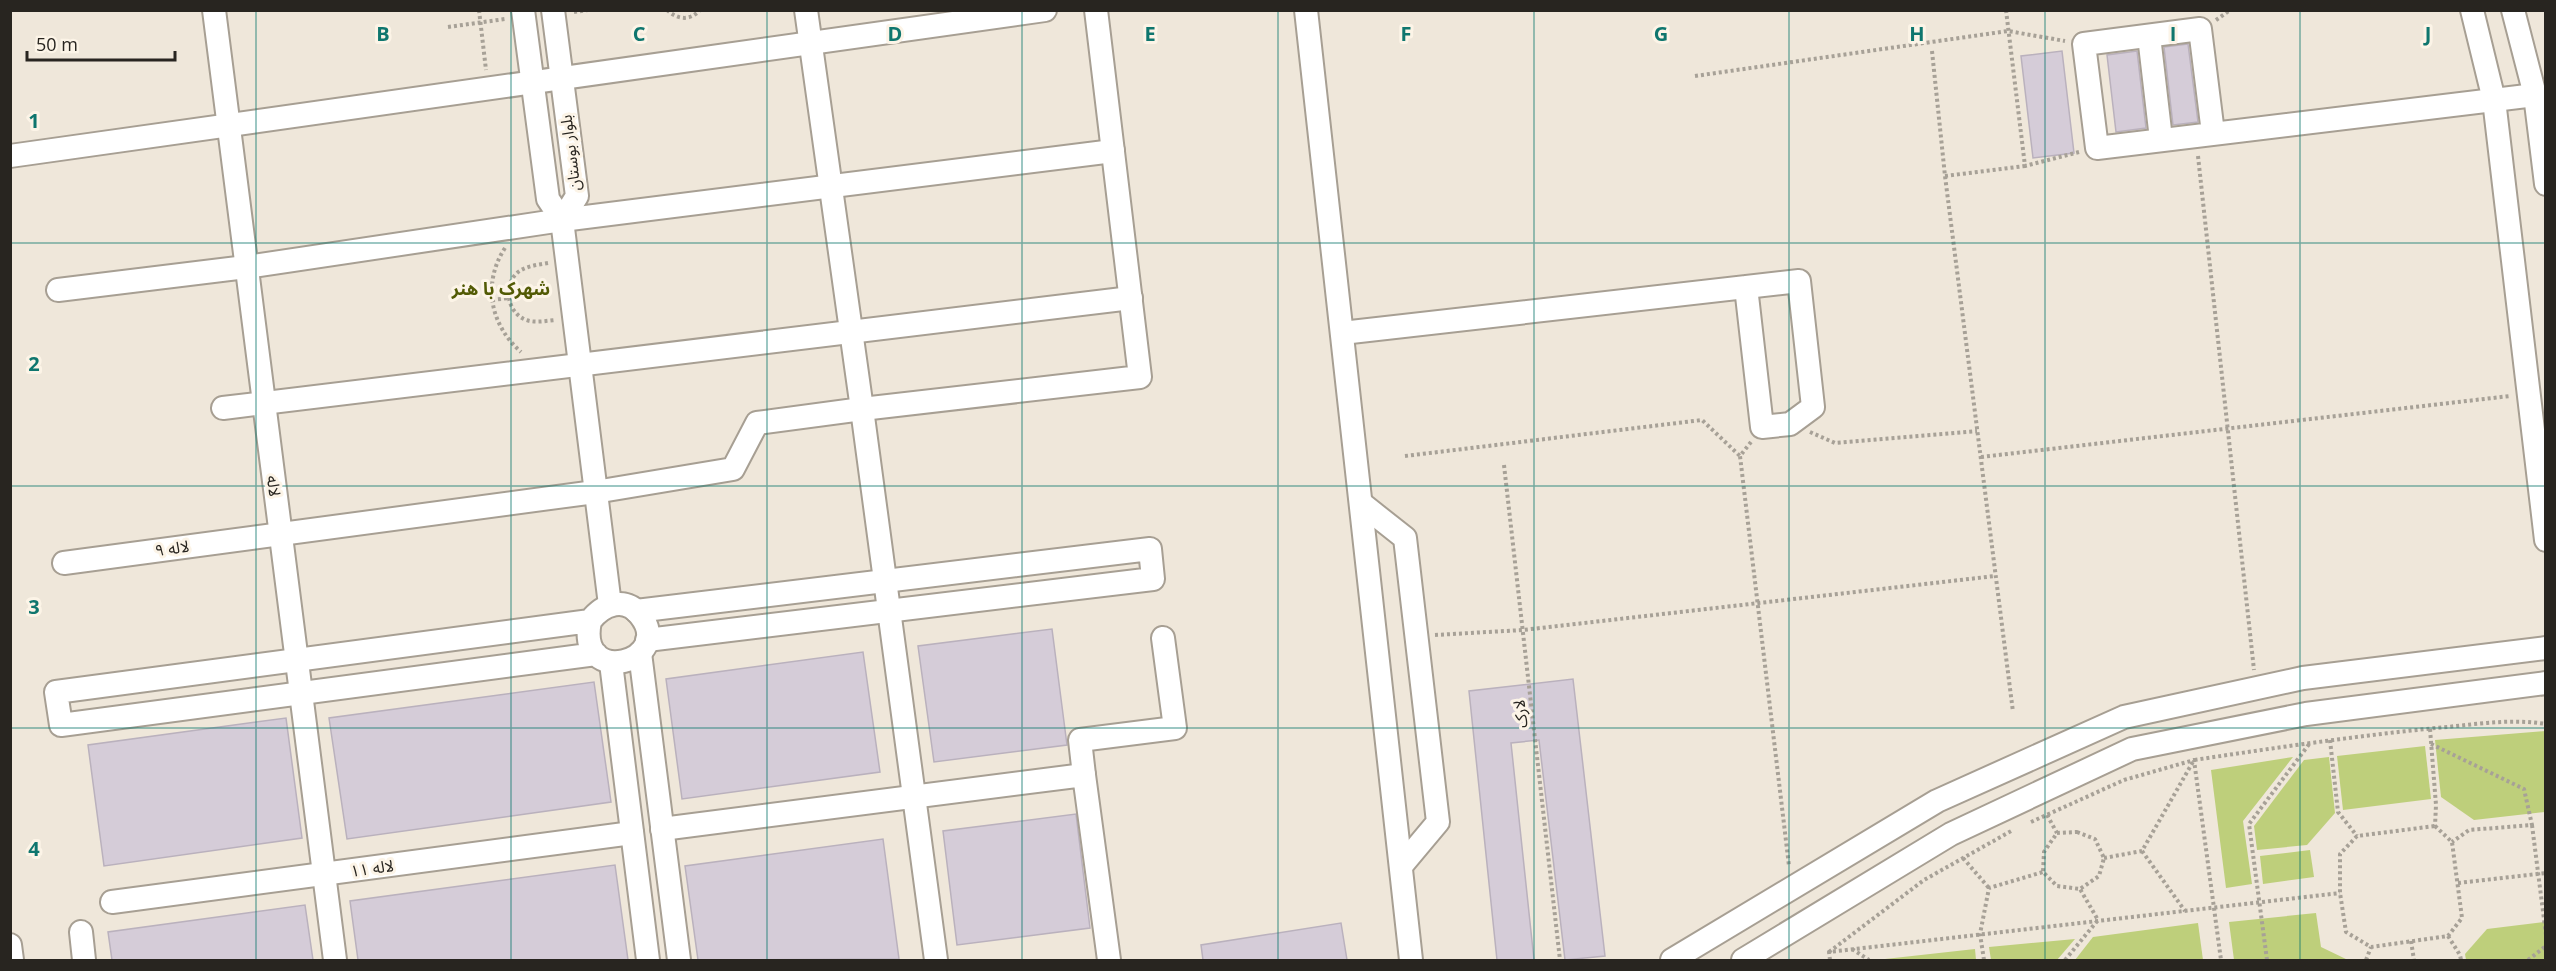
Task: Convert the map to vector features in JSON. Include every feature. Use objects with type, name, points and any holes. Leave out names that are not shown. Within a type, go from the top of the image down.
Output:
[{"type":"street","name":"لاله","points":[[214,10],[335,960]]},
{"type":"street","name":"بلوار بوستان","points":[[524,13],[548,199],[562,220],[577,196],[553,10]]},
{"type":"street","points":[[806,10],[936,960]]},
{"type":"street","points":[[10,156],[1046,10]]},
{"type":"street","points":[[862,409],[1140,377],[1096,10]]},
{"type":"street","points":[[1306,10],[1411,960]]},
{"type":"street","points":[[2472,10],[2494,100],[2546,540]]},
{"type":"street","points":[[2513,10],[2535,95],[2546,184]]},
{"type":"street","points":[[2204,134],[2200,29],[2084,44],[2097,148],[2535,95]]},
{"type":"street","points":[[2149,36],[2161,139]]},
{"type":"street","points":[[58,290],[246,267],[562,220],[1113,151]]},
{"type":"street","points":[[562,220],[610,604]]},
{"type":"street","points":[[1342,333],[1746,287],[1799,281],[1813,407],[1790,424],[1762,427],[1746,287]]},
{"type":"street","points":[[223,408],[1131,298]]},
{"type":"street","name":"لاله ۹","points":[[64,563],[595,492],[733,469],[757,423],[862,409]]},
{"type":"street","points":[[1362,504],[1405,538],[1438,822],[1402,865]]},
{"type":"street","points":[[590,621],[56,692],[61,725],[301,693],[604,658],[625,663],[643,647],[889,611],[1153,579],[1149,549],[636,611]]},
{"type":"street","points":[[648,960],[632,833],[604,658],[587,635],[590,621],[598,611],[610,604],[624,604],[636,611],[645,622],[643,647],[662,828],[679,960]]},
{"type":"street","points":[[1109,960],[1080,740],[1175,728],[1163,638]]},
{"type":"street","points":[[1672,960],[1936,801],[2124,717],[2303,678],[2546,648]]},
{"type":"street","points":[[1743,960],[1951,834],[2132,750],[2306,714],[2546,683]]},
{"type":"street","points":[[662,828],[1084,775]]},
{"type":"street","name":"لاله ۱۱","points":[[112,902],[632,833]]},
{"type":"street","points":[[81,932],[84,960]]},
{"type":"street","points":[[10,945],[12,960]]},
{"type":"path","points":[[478,10],[488,89]]},
{"type":"path","points":[[667,10],[680,18],[688,18],[700,10]]},
{"type":"path","points":[[2006,10],[2025,166]]},
{"type":"path","points":[[448,27],[480,23],[524,13]]},
{"type":"path","points":[[1695,76],[2008,31],[2084,44]]},
{"type":"path","points":[[1932,51],[1945,176],[2013,712]]},
{"type":"path","points":[[2204,134],[2228,429],[2256,689]]},
{"type":"path","points":[[1945,176],[2025,166],[2097,148]]},
{"type":"path","points":[[527,356],[512,344],[498,322],[492,300],[492,282],[501,255],[508,243],[530,225]]},
{"type":"path","points":[[566,260],[523,269],[511,282],[508,298],[515,312],[528,321],[573,318]]},
{"type":"path","points":[[492,300],[508,298]]},
{"type":"path","points":[[1981,457],[2528,394]]},
{"type":"path","points":[[1405,456],[1702,420],[1740,456],[1791,888]]},
{"type":"path","points":[[1790,424],[1835,443],[1977,431]]},
{"type":"path","points":[[1740,456],[1762,427]]},
{"type":"path","name":"لارک","points":[[1504,465],[1560,960]]},
{"type":"path","points":[[1416,636],[1523,630],[1758,605],[1995,576]]},
{"type":"path","points":[[1829,952],[1924,880],[2014,830],[2124,780],[2194,760],[2311,742],[2520,720],[2546,724]]},
{"type":"path","points":[[2430,729],[2436,805],[2434,826]]},
{"type":"path","points":[[2330,740],[2338,812],[2357,836]]},
{"type":"path","points":[[2267,960],[2249,824],[2311,742]]},
{"type":"path","points":[[2431,744],[2524,789],[2532,825],[2546,935]]},
{"type":"path","points":[[2104,858],[2142,851],[2194,760]]},
{"type":"path","points":[[2194,760],[2221,960]]},
{"type":"path","points":[[2047,815],[2056,833]]},
{"type":"path","points":[[2452,842],[2469,830],[2532,825]]},
{"type":"path","points":[[2434,826],[2452,842],[2462,918],[2448,936],[2371,946],[2346,932],[2340,893],[2340,854],[2357,836],[2434,826]]},
{"type":"path","points":[[2077,832],[2095,839],[2104,858],[2099,876],[2080,890],[2057,886],[2043,872],[2044,852],[2056,833],[2077,832]]},
{"type":"path","points":[[2142,851],[2185,911]]},
{"type":"path","points":[[1963,858],[1989,888]]},
{"type":"path","points":[[1989,888],[2043,872]]},
{"type":"path","points":[[2458,883],[2546,873]]},
{"type":"path","points":[[1984,960],[1980,934],[1989,888]]},
{"type":"path","points":[[2080,890],[2098,920]]},
{"type":"path","points":[[1829,952],[2340,893]]},
{"type":"path","points":[[2065,960],[2098,920]]},
{"type":"path","points":[[2448,936],[2461,960]]},
{"type":"path","points":[[2412,941],[2414,960]]},
{"type":"path","points":[[2366,960],[2371,946]]},
{"type":"path","points":[[2528,960],[2546,946]]},
{"type":"path","points":[[1852,949],[1869,960]]},
{"type":"path","points":[[1829,952],[1830,960]]},
{"type":"green space","points":[[2545,731],[2545,812],[2474,820],[2441,797],[2435,740]]},
{"type":"green space","points":[[2425,746],[2431,799],[2343,810],[2337,756]]},
{"type":"green space","points":[[2293,757],[2243,821],[2252,884],[2226,888],[2211,770]]},
{"type":"green space","points":[[2329,757],[2335,813],[2307,845],[2257,850],[2254,826],[2304,760]]},
{"type":"green space","points":[[2310,850],[2314,877],[2263,884],[2260,856]]},
{"type":"green space","points":[[2316,913],[2321,947],[2348,960],[2234,960],[2229,922]]},
{"type":"green space","points":[[2545,922],[2545,960],[2466,960],[2465,954],[2487,929]]},
{"type":"green space","points":[[2198,923],[2203,960],[2075,960],[2093,937]]},
{"type":"green space","points":[[2075,939],[2057,960],[1991,960],[1989,947]]},
{"type":"green space","points":[[1975,949],[1976,960],[1876,960]]},
{"type":"building","points":[[2188,44],[2198,122],[2173,125],[2164,47]]},
{"type":"building","points":[[2062,51],[2074,153],[2033,158],[2021,56]]},
{"type":"building","points":[[2137,51],[2146,128],[2116,132],[2107,55]]},
{"type":"building","points":[[1052,629],[1067,745],[934,762],[918,646]]},
{"type":"building","points":[[863,652],[880,772],[682,799],[666,679]]},
{"type":"building","points":[[1573,679],[1605,956],[1565,960],[1539,740],[1511,743],[1534,960],[1497,960],[1469,691]]},
{"type":"building","points":[[594,682],[611,802],[347,839],[329,718]]},
{"type":"building","points":[[286,718],[302,838],[104,866],[88,745]]},
{"type":"building","points":[[1076,814],[1090,928],[957,945],[943,831]]},
{"type":"building","points":[[883,839],[899,959],[698,960],[685,866]]},
{"type":"building","points":[[615,865],[628,960],[358,960],[350,901]]},
{"type":"building","points":[[305,905],[313,960],[112,960],[108,932]]},
{"type":"building","points":[[1341,923],[1347,960],[1203,960],[1201,945]]},
{"type":"district","name":"شهرک با هنر","points":[[501,289]]}]
